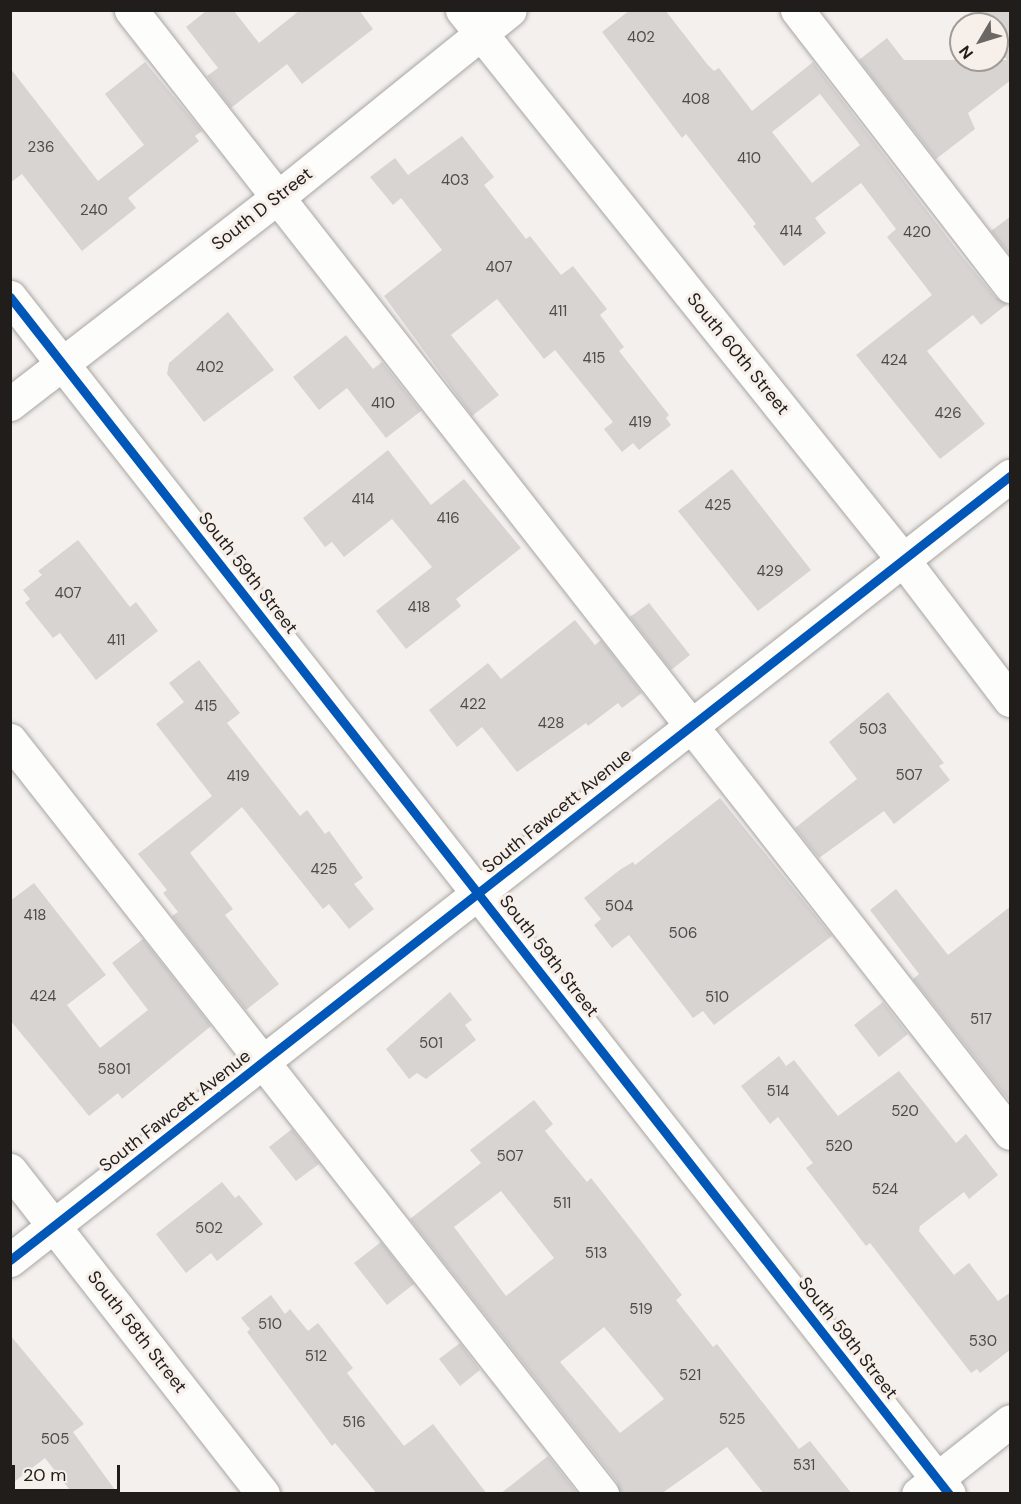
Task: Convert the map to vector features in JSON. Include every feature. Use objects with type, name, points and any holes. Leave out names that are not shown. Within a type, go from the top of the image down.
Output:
[{"type":"street","points":[[131,10],[1011,1134]]},
{"type":"street","name":"South D Street","points":[[10,404],[277,198],[471,22],[510,10]]},
{"type":"street","points":[[797,10],[1011,286]]},
{"type":"street","name":"South 60th Street","points":[[471,22],[904,561],[1011,700]]},
{"type":"street","name":"South 59th Street","points":[[10,297],[479,894],[935,1488]]},
{"type":"street","name":"South Fawcett Avenue","points":[[10,1260],[479,894],[691,724],[1011,476]]},
{"type":"street","points":[[10,740],[265,1061],[602,1494]]},
{"type":"street","name":"South 58th Street","points":[[10,1170],[263,1494]]},
{"type":"street","points":[[935,1488],[1011,1421]]},
{"type":"building","points":[[300,10],[359,10],[373,29],[302,84],[287,64],[231,108],[207,76],[218,68],[186,27],[206,11],[234,11],[259,43]]},
{"type":"building","points":[[630,10],[665,10],[707,64],[714,71],[719,68],[752,111],[813,62],[960,254],[995,297],[1007,304],[981,325],[973,315],[927,351],[985,424],[940,459],[856,355],[932,295],[887,237],[896,229],[861,183],[815,218],[826,233],[784,266],[753,226],[756,224],[686,134],[682,138],[602,32]],"holes":[[[820,94],[860,145],[812,183],[772,132]]]},
{"type":"building","points":[[968,10],[1011,10],[1011,80],[968,113],[975,129],[936,159],[859,60],[887,38],[904,60],[949,60],[949,72],[1009,72],[1009,12],[970,12]]},
{"type":"building","points":[[145,62],[202,131],[195,136],[199,141],[128,198],[136,208],[82,251],[22,174],[10,183],[10,68],[98,181],[144,145],[105,94]]},
{"type":"building","points":[[462,136],[494,177],[484,185],[526,239],[530,236],[561,275],[573,266],[607,309],[600,315],[624,347],[619,351],[669,415],[666,418],[671,425],[639,450],[633,443],[622,452],[604,429],[613,422],[555,350],[544,359],[497,299],[451,335],[499,395],[472,416],[384,296],[442,250],[401,198],[393,205],[370,177],[395,158],[408,175]]},
{"type":"building","points":[[1011,216],[1011,256],[991,231]]},
{"type":"building","points":[[228,312],[274,370],[204,422],[167,374],[169,363]]},
{"type":"building","points":[[346,335],[373,369],[382,362],[421,411],[386,438],[347,388],[319,410],[293,377]]},
{"type":"building","points":[[388,450],[431,505],[464,479],[521,548],[456,599],[461,606],[406,649],[376,611],[432,567],[392,519],[344,557],[332,542],[325,547],[303,518]]},
{"type":"building","points":[[732,469],[811,570],[758,611],[678,511]]},
{"type":"building","points":[[78,540],[130,607],[136,602],[158,631],[96,680],[60,633],[53,638],[25,603],[30,599],[23,590],[42,575],[38,571]]},
{"type":"building","points":[[649,603],[690,655],[671,670],[630,617]]},
{"type":"building","points":[[575,620],[595,645],[601,640],[642,693],[622,708],[618,703],[588,726],[586,723],[517,772],[482,727],[457,747],[429,710],[488,663],[501,679]]},
{"type":"building","points":[[199,660],[240,713],[227,723],[300,816],[307,810],[325,834],[329,831],[363,878],[354,884],[374,909],[349,929],[329,904],[323,909],[242,807],[190,853],[233,909],[225,915],[279,984],[246,1010],[172,916],[178,912],[163,893],[167,890],[138,854],[212,796],[156,724],[184,702],[169,683]]},
{"type":"building","points":[[888,692],[944,763],[939,766],[950,780],[894,824],[884,811],[819,858],[795,828],[857,779],[829,742]]},
{"type":"building","points":[[720,798],[832,936],[714,1025],[703,1011],[693,1018],[629,935],[612,948],[594,925],[601,919],[584,898],[621,869],[633,862],[635,865]]},
{"type":"building","points":[[34,883],[106,975],[67,1005],[100,1048],[148,1010],[112,963],[143,939],[211,1026],[122,1099],[118,1093],[89,1116],[10,1020],[10,901]]},
{"type":"building","points":[[896,889],[948,955],[1011,906],[1011,1103],[913,979],[919,974],[870,910]]},
{"type":"building","points":[[450,992],[472,1020],[465,1025],[476,1040],[426,1079],[417,1073],[409,1079],[386,1049]]},
{"type":"building","points":[[883,1002],[908,1034],[879,1057],[854,1025]]},
{"type":"building","points":[[779,1056],[786,1066],[794,1060],[838,1116],[899,1071],[956,1143],[966,1134],[998,1175],[969,1199],[964,1192],[920,1226],[919,1231],[954,1275],[969,1263],[998,1301],[1011,1292],[1011,1349],[980,1373],[977,1369],[971,1373],[870,1243],[866,1246],[806,1168],[813,1163],[778,1117],[770,1124],[741,1086]]},
{"type":"building","points":[[534,1100],[553,1124],[545,1131],[587,1182],[591,1178],[640,1240],[682,1295],[676,1300],[713,1347],[717,1344],[799,1449],[810,1441],[852,1494],[764,1494],[727,1447],[661,1494],[620,1494],[617,1482],[410,1219],[481,1163],[470,1150]],"holes":[[[501,1191],[554,1258],[506,1296],[454,1227]],[[604,1327],[664,1399],[620,1433],[560,1362]]]},
{"type":"building","points":[[292,1129],[319,1164],[296,1181],[269,1147]]},
{"type":"building","points":[[222,1182],[235,1198],[239,1195],[263,1224],[217,1261],[211,1253],[186,1273],[156,1234]]},
{"type":"building","points":[[381,1242],[414,1284],[387,1305],[354,1263]]},
{"type":"building","points":[[271,1295],[285,1314],[290,1309],[308,1331],[318,1323],[353,1368],[347,1373],[404,1446],[433,1424],[487,1494],[377,1494],[335,1443],[332,1446],[247,1332],[250,1329],[241,1318]]},
{"type":"building","points":[[10,1335],[84,1424],[73,1432],[118,1494],[73,1494],[45,1458],[10,1485]]},
{"type":"building","points":[[460,1343],[480,1370],[460,1386],[439,1359]]},
{"type":"building","points":[[548,1456],[578,1494],[500,1494]]},
{"type":"cycle path","points":[[10,297],[949,1494]]},
{"type":"cycle path","points":[[10,1260],[1010,476]]}]
